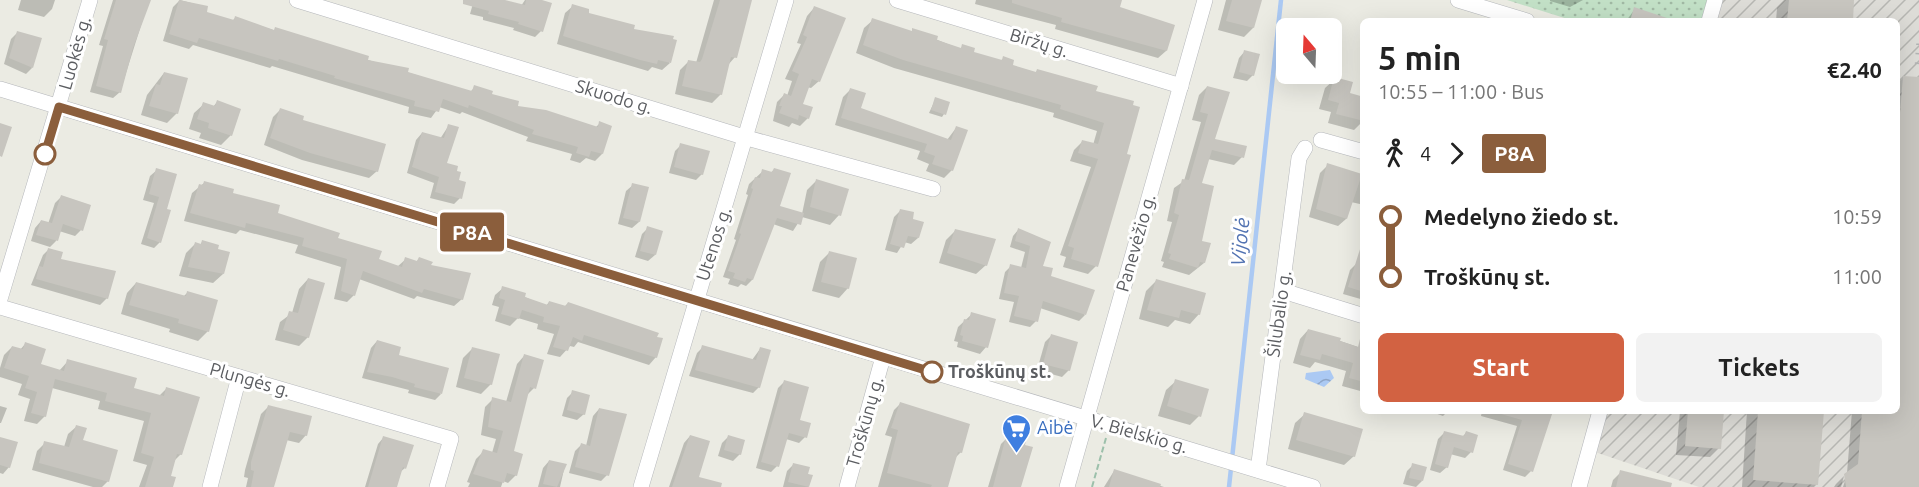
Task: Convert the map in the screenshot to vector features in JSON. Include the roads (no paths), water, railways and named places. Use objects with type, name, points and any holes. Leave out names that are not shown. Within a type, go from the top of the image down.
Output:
[{"type":"street","name":"Luokės g.","points":[[0,299],[90,0]]},
{"type":"street","name":"Skuodo g.","points":[[297,0],[747,138],[933,189]]},
{"type":"street","name":"Utenos g.","points":[[641,487],[747,138],[786,0]]},
{"type":"street","name":"Biržų g.","points":[[897,0],[1180,86]]},
{"type":"street","name":"Panevėžio g.","points":[[1067,487],[1205,0]]},
{"type":"street","points":[[1458,0],[1517,18]]},
{"type":"street","points":[[1710,18],[1715,0]]},
{"type":"street","name":"V. Bielskio g.","points":[[0,89],[1313,487]]},
{"type":"street","points":[[1321,140],[1360,151]]},
{"type":"street","name":"Šilubalio g.","points":[[1250,468],[1283,291],[1302,153]]},
{"type":"street","points":[[1283,291],[1360,315]]},
{"type":"street","name":"Plungės g.","points":[[0,307],[451,439],[437,487]]},
{"type":"street","name":"Troškūnų g.","points":[[847,487],[883,357]]},
{"type":"street","points":[[210,487],[239,377]]},
{"type":"street","points":[[1579,487],[1599,414]]},
{"type":"water","points":[[1330,370],[1334,378],[1324,387],[1305,379],[1306,373]]},
{"type":"waterway","name":"Vijolė","points":[[1229,487],[1281,0]]},
{"type":"railway","points":[[1917,64],[1919,36]]},
{"type":"place","name":"Troškūnų st.","points":[[932,372]]},
{"type":"place","name":"Aibė","points":[[1016,454]]}]
